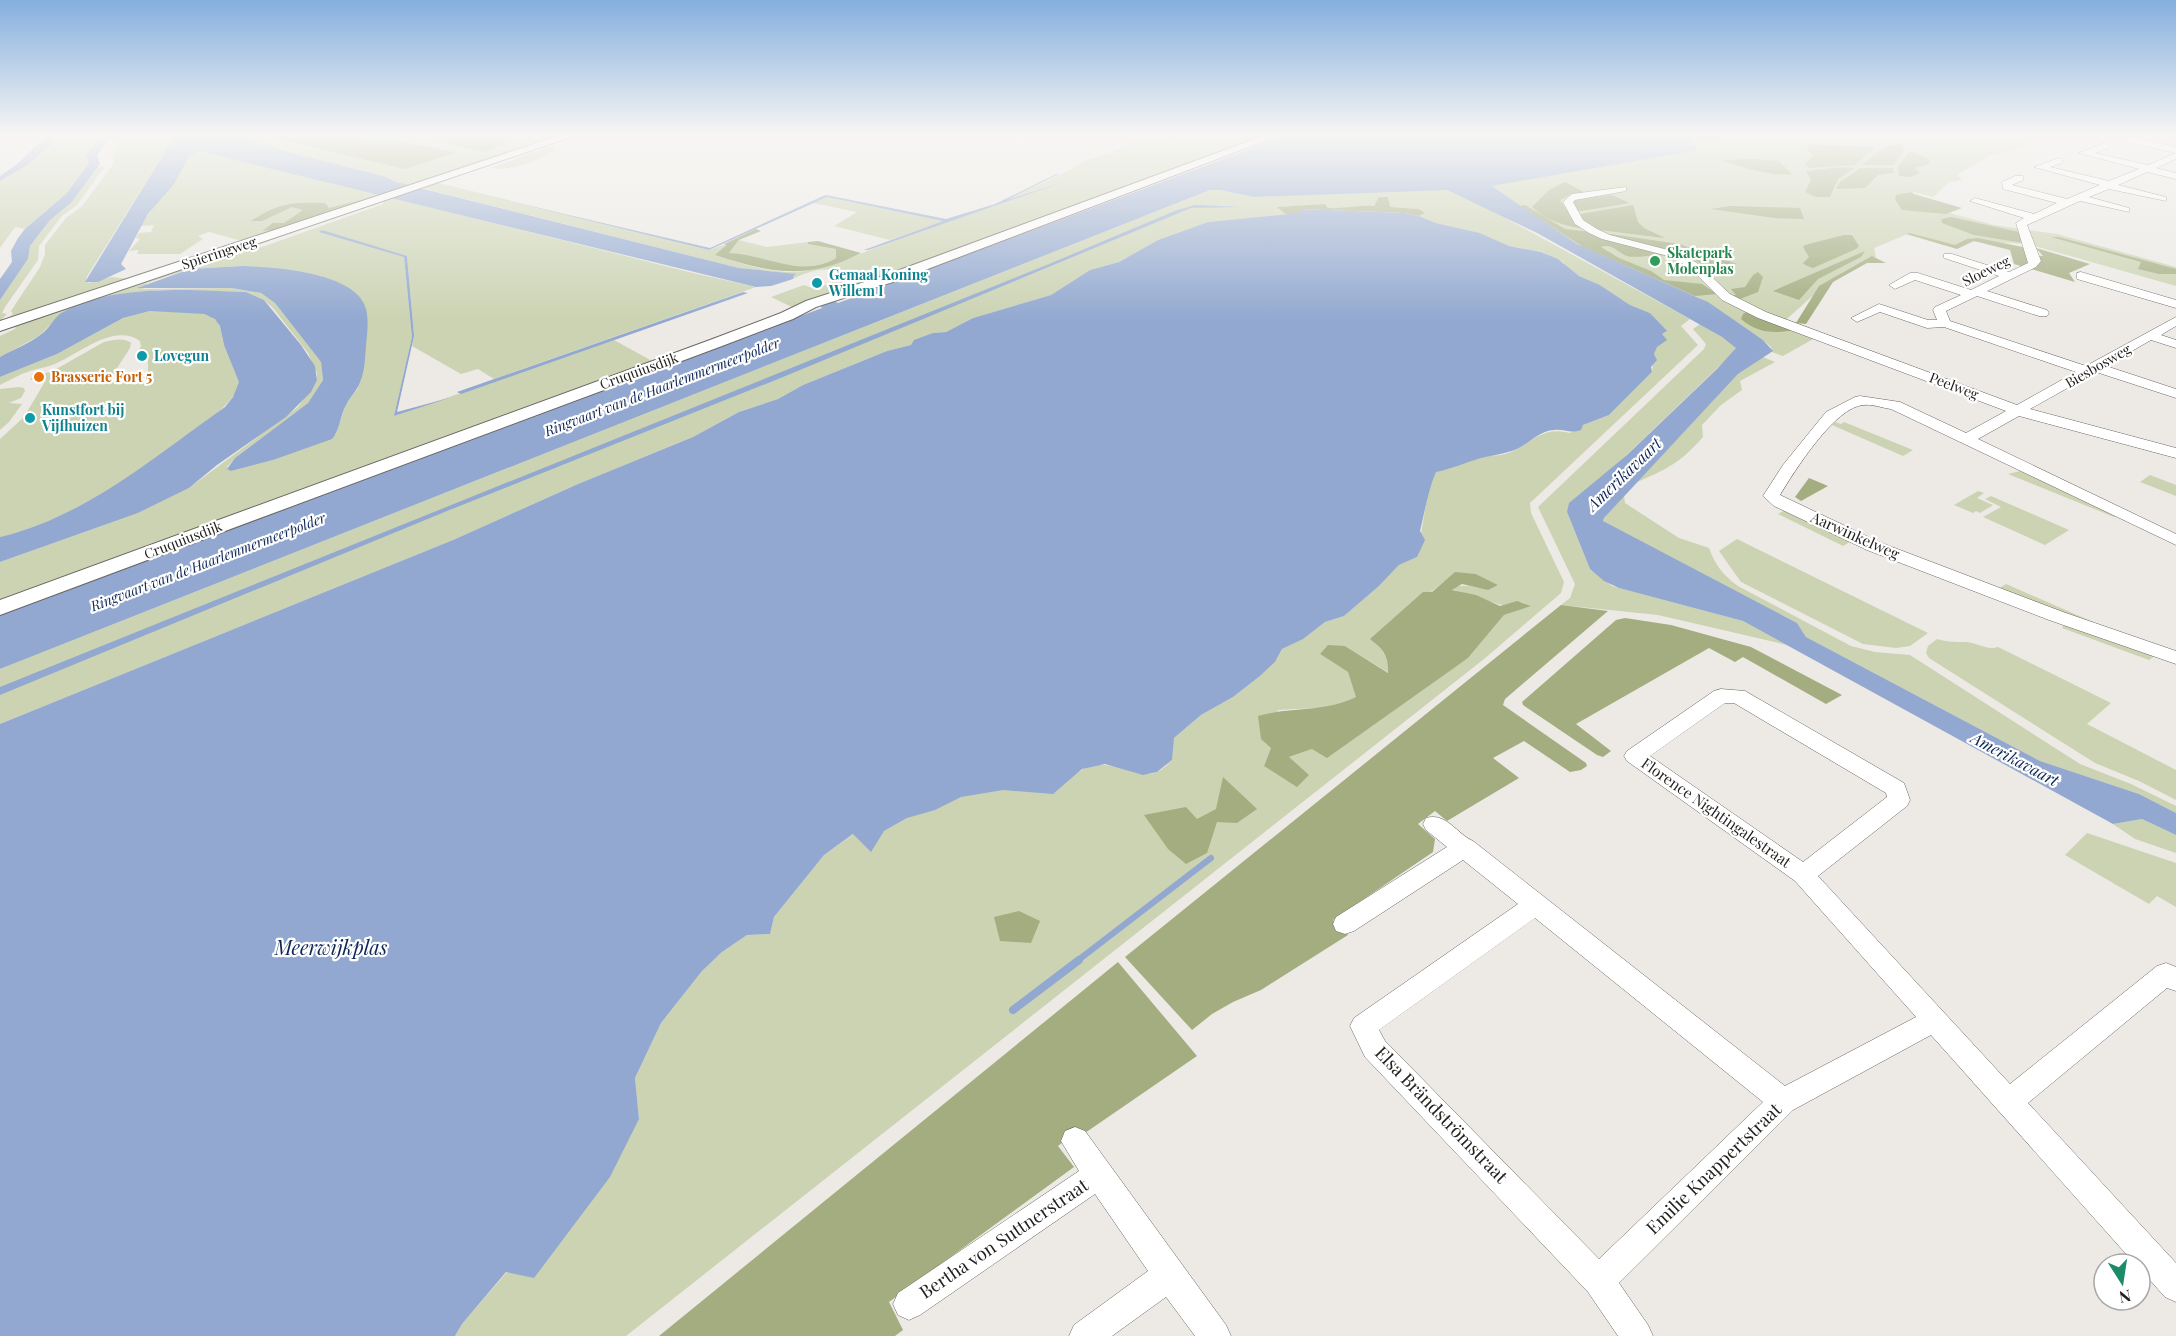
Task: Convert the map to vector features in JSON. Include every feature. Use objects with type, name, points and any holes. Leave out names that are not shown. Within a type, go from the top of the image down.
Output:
[{"type":"street","name":"Spieringweg","points":[[0,326],[386,196]]},
{"type":"street","name":"Cruquiusdijk","points":[[0,608],[787,316],[811,304],[891,278],[1110,196]]},
{"type":"street","name":"Peelweg","points":[[1576,196],[1572,197],[1568,202],[1580,222],[1593,231],[1606,237],[1672,254],[1693,265],[1725,296],[1762,315],[2019,411],[2176,453]]},
{"type":"street","points":[[2043,196],[2068,203]]},
{"type":"street","points":[[1975,201],[2034,217],[2084,196]]},
{"type":"street","points":[[2152,196],[2162,199]]},
{"type":"street","points":[[2080,198],[2125,210]]},
{"type":"street","name":"Sloeweg","points":[[1944,323],[1939,310],[2032,265],[2035,261],[2030,245],[2021,231],[2021,223],[2034,217]]},
{"type":"street","points":[[1948,256],[2010,276]]},
{"type":"street","points":[[1895,285],[1914,276],[2043,314]]},
{"type":"street","points":[[2081,276],[2176,304]]},
{"type":"street","points":[[1857,318],[1879,308],[1927,324],[1944,323],[2176,394]]},
{"type":"street","name":"Biesbosweg","points":[[2019,411],[2176,321]]},
{"type":"street","points":[[2150,336],[2176,344]]},
{"type":"street","name":"Aarwinkelweg","points":[[2176,540],[1895,405],[1860,400],[1831,415],[1809,446],[1789,468],[1771,496],[1873,546],[2056,616],[2176,658]]},
{"type":"street","points":[[1967,439],[2019,411]]},
{"type":"street","name":"Florence Nightingalestraat","points":[[1803,875],[1899,800],[1896,789],[1738,696],[1721,696],[1635,756],[1803,875],[2176,1286]]},
{"type":"street","points":[[1434,824],[1783,1101]]},
{"type":"street","points":[[1345,924],[1465,847]]},
{"type":"street","name":"Elsa Brändströmstraat","points":[[1536,904],[1363,1026],[1375,1049],[1599,1281],[1637,1336]]},
{"type":"street","points":[[2010,1101],[2166,974],[2176,980]]},
{"type":"street","name":"Emilie Knappertstraat","points":[[1599,1281],[1783,1101],[1935,1020]]},
{"type":"street","name":"Bertha von Suttnerstraat","points":[[1075,1142],[1215,1336]]},
{"type":"street","name":"Bertha von Suttnerstraat","points":[[909,1304],[1098,1175]]},
{"type":"street","points":[[1086,1336],[1169,1275]]},
{"type":"green space","points":[[0,196],[63,196],[25,229],[15,227],[0,248]]},
{"type":"green space","points":[[76,196],[83,196],[77,205],[62,216],[39,246],[38,260],[5,307],[2,313],[7,314],[0,321],[0,300],[28,259],[30,246],[50,220]]},
{"type":"green space","points":[[89,196],[137,196],[86,278],[88,283],[112,277],[129,279],[5,321],[13,314],[11,311],[40,267],[45,254],[45,245],[66,218],[82,206]]},
{"type":"green space","points":[[381,196],[246,242],[209,232],[198,236],[203,239],[180,254],[137,254],[139,250],[129,251],[140,239],[136,238],[139,233],[151,232],[154,225],[141,226],[160,197]]},
{"type":"green space","points":[[455,196],[493,196],[709,250],[726,244],[716,255],[742,264],[787,272],[815,269],[843,261],[1021,196],[1100,196],[796,309],[771,297],[804,285],[815,289],[843,278],[865,276],[829,269],[811,272],[793,279],[794,274],[739,268]]},
{"type":"green space","points":[[1194,196],[1461,196],[1496,213],[1690,319],[1681,326],[1698,345],[1530,503],[1531,513],[1564,582],[1561,593],[1484,659],[626,1336],[455,1336],[462,1324],[639,1119],[635,1078],[661,1023],[702,971],[722,952],[747,935],[770,934],[774,917],[824,855],[854,834],[884,831],[931,806],[979,790],[1075,775],[1086,768],[1097,765],[1108,765],[1148,774],[1159,771],[1172,760],[1173,739],[1201,715],[1233,697],[1260,676],[1275,662],[1282,649],[1302,639],[1325,622],[1344,616],[1399,565],[1417,557],[1429,487],[1436,471],[1486,456],[1505,454],[1550,432],[1570,433],[1583,425],[1609,415],[1652,372],[1654,354],[1661,334],[1666,332],[1650,313],[1630,305],[1600,285],[1579,276],[1567,268],[1563,262],[1542,252],[1509,246],[1480,233],[1436,223],[1419,216],[1425,213],[1419,209],[1389,207],[1388,198],[1376,205],[1360,207],[1328,208],[1325,204],[1278,207],[1287,215],[1208,222],[1158,240],[1119,262],[1090,270],[1051,295],[973,318],[946,332],[933,333],[911,345],[887,351],[803,385],[778,399],[739,412],[693,437],[578,484],[453,540],[0,724],[0,669]],"holes":[[[1455,573],[1476,574],[1498,585],[1486,588],[1463,586],[1451,589],[1503,605],[1519,602],[1530,606],[1504,615],[1468,658],[1312,749],[1264,766],[1271,748],[1278,710],[1336,707],[1357,697],[1348,672],[1320,654],[1345,646],[1389,673],[1382,650],[1371,639]]]},
{"type":"green space","points":[[1507,196],[1918,196],[1950,213],[1994,225],[2057,234],[2176,267],[2176,286],[2028,244],[1970,241],[1955,246],[1910,233],[1874,248],[1876,257],[1826,284],[1772,332],[1794,330],[1815,338],[1783,356],[1772,352],[1771,347],[1763,340],[1700,298],[1577,244]]},
{"type":"green space","points":[[1543,196],[1567,196],[1560,200],[1570,215],[1585,229],[1557,222],[1532,207]]},
{"type":"green space","points":[[1615,196],[1630,203],[1577,211],[1571,200]]},
{"type":"green space","points":[[1896,196],[1922,196],[1962,208],[1946,214],[1902,210]]},
{"type":"green space","points":[[391,197],[756,287],[494,379],[478,369],[461,374],[412,346],[414,336],[407,256],[322,231],[404,257],[412,337],[394,416],[614,340],[652,361],[0,601],[0,562],[138,513],[189,488],[298,407],[317,380],[317,373],[308,353],[273,308],[264,300],[246,292],[159,290],[100,298],[63,312],[39,336],[0,357],[0,336],[15,329],[17,323],[332,218],[238,252],[265,246],[383,204],[383,202],[344,215],[339,214]],"holes":[[[242,266],[294,271],[331,280],[358,388],[346,404],[336,434],[273,460],[231,471],[227,467],[235,458],[308,403],[323,380],[321,362],[275,303],[261,293],[231,288],[143,289],[147,283],[190,269]]]},
{"type":"green space","points":[[827,197],[944,221],[890,240],[834,226],[857,212],[813,203]]},
{"type":"green space","points":[[1379,197],[1388,197],[1390,207],[1419,209],[1425,213],[1419,216],[1405,213],[1301,209],[1300,213],[1287,215],[1277,207],[1325,204],[1328,208],[1374,206]]},
{"type":"green space","points":[[361,200],[272,230],[262,231],[273,223],[284,223],[303,210],[292,207],[262,221],[251,221],[270,210],[286,205],[325,203],[329,208]]},
{"type":"green space","points":[[1525,205],[1565,229],[1591,232],[1670,256],[1631,257],[1611,247],[1601,247],[1619,258],[1651,271],[1664,280],[1702,284],[1717,294],[1695,296],[1583,247],[1520,206]]},
{"type":"green space","points":[[1633,205],[1638,222],[1644,228],[1665,238],[1599,230],[1588,225],[1581,217],[1581,214]]},
{"type":"green space","points":[[1730,206],[1800,208],[1804,219],[1774,218],[1711,209]]},
{"type":"green space","points":[[1951,217],[2019,232],[2023,243],[1974,235],[1942,223],[1941,219]]},
{"type":"green space","points":[[756,229],[761,231],[739,240],[729,253],[743,254],[783,264],[809,266],[823,264],[836,258],[836,249],[808,244],[808,242],[818,241],[861,253],[842,262],[806,271],[772,270],[715,255],[726,245],[724,244]]},
{"type":"green space","points":[[1910,233],[1955,245],[1967,239],[1978,238],[2023,247],[2026,255],[2043,256],[2036,248],[2090,264],[2069,273],[2075,282],[2014,264],[2010,250],[1974,241],[1957,249],[1906,234]]},
{"type":"green space","points":[[1609,235],[1679,244],[1737,264],[1718,264],[1706,267],[1695,260],[1687,260]]},
{"type":"green space","points":[[1852,235],[1859,246],[1813,268],[1803,263],[1809,257],[1803,247],[1805,245]]},
{"type":"green space","points":[[2051,237],[2059,237],[2176,269],[2176,274],[2159,274],[2138,269],[2141,262]]},
{"type":"green space","points":[[739,240],[767,247],[808,242],[837,249],[836,258],[822,264],[795,266],[729,253]]},
{"type":"green space","points":[[1865,251],[1861,257],[1818,279],[1799,300],[1773,291]]},
{"type":"green space","points":[[1872,256],[1886,263],[1867,263],[1833,282],[1806,324],[1796,323],[1819,286]]},
{"type":"green space","points":[[1758,272],[1763,277],[1758,292],[1740,299],[1728,295],[1736,295],[1731,289],[1745,287],[1753,275]]},
{"type":"green space","points":[[150,311],[205,314],[217,321],[239,381],[231,399],[193,433],[114,486],[59,517],[0,537],[0,439],[24,417],[46,380],[30,380],[34,375],[51,372],[104,342],[114,340],[125,340],[131,343],[108,382],[148,377],[148,359],[136,358],[141,346],[140,341],[130,336],[119,335],[108,337],[51,366],[26,372],[0,385],[0,377],[57,354],[123,318]]},
{"type":"green space","points":[[1748,311],[1794,330],[1773,332],[1760,330],[1741,319]]},
{"type":"green space","points":[[1700,324],[1735,345],[1736,348],[1732,354],[1567,512],[1590,569],[1612,586],[1743,621],[1787,645],[1658,615],[1561,605],[1570,598],[1575,584],[1538,507],[1704,349],[1706,344],[1693,329]]},
{"type":"green space","points":[[1763,357],[1775,362],[1740,381],[1742,390],[1721,405],[1702,425],[1703,437],[1688,453],[1673,464],[1637,482],[1738,374]]},
{"type":"green space","points":[[24,388],[25,391],[21,398],[9,403],[22,404],[0,430],[0,389]]},
{"type":"green space","points":[[1835,422],[1841,424],[1844,422],[1913,450],[1903,456],[1832,425]]},
{"type":"green space","points":[[2024,470],[2117,515],[2114,517],[2008,474]]},
{"type":"green space","points":[[2150,475],[2176,485],[2176,496],[2140,482]]},
{"type":"green space","points":[[1809,478],[1828,486],[1801,501],[1795,497]]},
{"type":"green space","points":[[1978,491],[1984,493],[1977,498],[1993,505],[1980,513],[1976,511],[1973,513],[1954,505]]},
{"type":"green space","points":[[1624,496],[1625,503],[1679,538],[1709,548],[1720,569],[1738,586],[1851,646],[1875,652],[1910,655],[2080,764],[2131,784],[2176,806],[2176,813],[2139,794],[2040,761],[1806,637],[1797,623],[1603,521]]},
{"type":"green space","points":[[1991,496],[2069,530],[2045,545],[1983,517],[2001,507],[1985,499]]},
{"type":"green space","points":[[1787,509],[1853,540],[1843,546],[1778,514]]},
{"type":"green space","points":[[1737,539],[1928,633],[1910,646],[1896,648],[1863,644],[1741,582],[1719,551]]},
{"type":"green space","points":[[1455,572],[1476,574],[1498,585],[1488,590],[1462,584],[1452,590],[1476,595],[1500,606],[1517,601],[1531,606],[1504,615],[1468,658],[1327,758],[1312,749],[1289,757],[1309,775],[1297,787],[1264,766],[1271,748],[1261,739],[1258,716],[1332,705],[1356,697],[1348,672],[1320,654],[1328,645],[1345,646],[1388,673],[1384,653],[1370,639],[1423,592],[1432,592]]},
{"type":"green space","points":[[2006,584],[2093,622],[2091,624],[1996,590]]},
{"type":"green space","points":[[1561,605],[1608,611],[1505,699],[1503,705],[1586,763],[1587,766],[1570,772],[1524,741],[1493,758],[1519,778],[1447,821],[1435,811],[1418,824],[1435,839],[1433,852],[1333,920],[1348,935],[1261,990],[1212,1014],[1192,1030],[1125,957]]},
{"type":"green space","points":[[1625,618],[1671,625],[1751,647],[1842,695],[1826,704],[1743,657],[1735,662],[1709,648],[1576,724],[1611,751],[1603,757],[1597,755],[1523,705],[1522,702],[1616,620]]},
{"type":"green space","points":[[2065,623],[2156,655],[2149,660],[2062,628]]},
{"type":"green space","points":[[1937,639],[1969,642],[1989,648],[1998,647],[2111,703],[2087,724],[2176,770],[2176,800],[2139,781],[2095,763],[1929,658],[1926,653],[1928,646]]},
{"type":"green space","points":[[1223,777],[1257,809],[1237,823],[1217,822],[1207,853],[1186,864],[1168,849],[1144,815],[1186,807],[1197,819],[1216,809]]},
{"type":"green space","points":[[2142,819],[2176,835],[2176,853],[2135,839],[2113,824]]},
{"type":"green space","points":[[2087,833],[2176,863],[2176,907],[2157,896],[2149,904],[2065,855]]},
{"type":"green space","points":[[1019,911],[1040,921],[1031,943],[1000,941],[994,917]]},
{"type":"green space","points":[[1118,962],[1197,1056],[1082,1135],[1078,1130],[1058,1146],[1074,1167],[889,1302],[903,1330],[895,1336],[659,1336]]},
{"type":"water","points":[[63,196],[76,196],[50,220],[30,246],[28,259],[0,300],[0,279],[12,262],[11,251],[25,229]]},
{"type":"water","points":[[138,196],[163,196],[148,214],[121,264],[126,269],[98,282],[85,282]]},
{"type":"water","points":[[385,196],[453,196],[739,268],[797,274],[793,279],[771,286],[756,287]]},
{"type":"water","points":[[490,196],[710,248],[823,196],[833,196],[946,219],[995,204],[1011,196],[1014,196],[1009,199],[1022,196],[864,250],[943,221],[827,197],[709,250]]},
{"type":"water","name":"Ringvaart van de Haarlemmermeerpolder","points":[[1123,196],[1194,196],[0,669],[0,614],[822,308],[821,306],[834,301],[838,303]]},
{"type":"water","name":"Amerikavaart","points":[[1460,196],[1507,196],[1577,244],[1708,302],[1763,340],[1773,351],[1738,374],[1603,521],[1797,623],[1806,637],[2040,761],[2139,794],[2176,813],[2176,835],[2142,819],[2113,824],[1743,621],[1619,588],[1604,581],[1590,569],[1567,512],[1569,503],[1627,455],[1736,348],[1722,337],[1539,234]]},
{"type":"water","points":[[1195,205],[1243,207],[1191,208],[783,377],[447,511],[0,695],[0,687],[1049,264],[1177,210]]},
{"type":"water","name":"Meerwijkplas","points":[[1301,209],[1405,213],[1480,233],[1509,246],[1541,252],[1558,259],[1579,276],[1600,285],[1630,305],[1650,313],[1667,331],[1662,334],[1667,340],[1657,347],[1654,354],[1657,360],[1651,367],[1652,372],[1609,415],[1583,425],[1581,430],[1549,431],[1512,451],[1436,472],[1420,531],[1425,540],[1417,557],[1399,565],[1344,616],[1325,622],[1303,639],[1282,649],[1275,662],[1260,676],[1233,697],[1201,715],[1174,738],[1172,760],[1157,772],[1143,775],[1105,764],[1082,769],[1053,794],[1003,790],[961,797],[935,810],[907,818],[884,831],[871,852],[853,834],[824,855],[774,917],[770,934],[747,935],[722,952],[702,971],[661,1023],[635,1078],[639,1119],[610,1177],[534,1278],[506,1272],[462,1324],[455,1336],[0,1336],[0,724],[453,540],[578,484],[693,437],[739,412],[778,399],[803,385],[887,351],[911,345],[914,340],[933,333],[946,332],[973,318],[1051,295],[1090,270],[1119,262],[1158,240],[1208,222],[1300,213]]},
{"type":"water","points":[[322,230],[407,256],[414,336],[397,412],[449,398],[394,416],[412,337],[404,257],[319,232]]},
{"type":"water","points":[[242,266],[292,270],[331,279],[347,287],[359,297],[366,309],[368,328],[362,378],[346,405],[332,439],[273,460],[231,471],[227,469],[235,458],[308,403],[323,380],[321,362],[275,303],[261,293],[231,288],[137,288],[190,269]]},
{"type":"water","points":[[190,290],[246,292],[264,300],[315,366],[317,380],[311,392],[286,417],[217,465],[189,488],[138,513],[0,562],[0,537],[62,515],[91,500],[146,465],[225,407],[233,397],[239,382],[224,345],[220,326],[215,319],[204,314],[150,311],[123,318],[57,354],[0,377],[0,357],[39,336],[60,314],[78,305],[125,293]]},
{"type":"water","points":[[743,292],[748,293],[461,394],[457,392]]},
{"type":"waterway","points":[[1077,961],[1211,858]]},
{"type":"waterway","points":[[1013,1010],[1079,960]]},
{"type":"place","name":"Skatepark Molenplas","points":[[1655,261]]},
{"type":"place","name":"Gemaal Koning Willem I","points":[[817,283]]},
{"type":"place","name":"Lovegun","points":[[142,356]]},
{"type":"place","name":"Brasserie Fort 5","points":[[39,377]]},
{"type":"place","name":"Kunstfort bij Vijfhuizen","points":[[30,418]]}]
